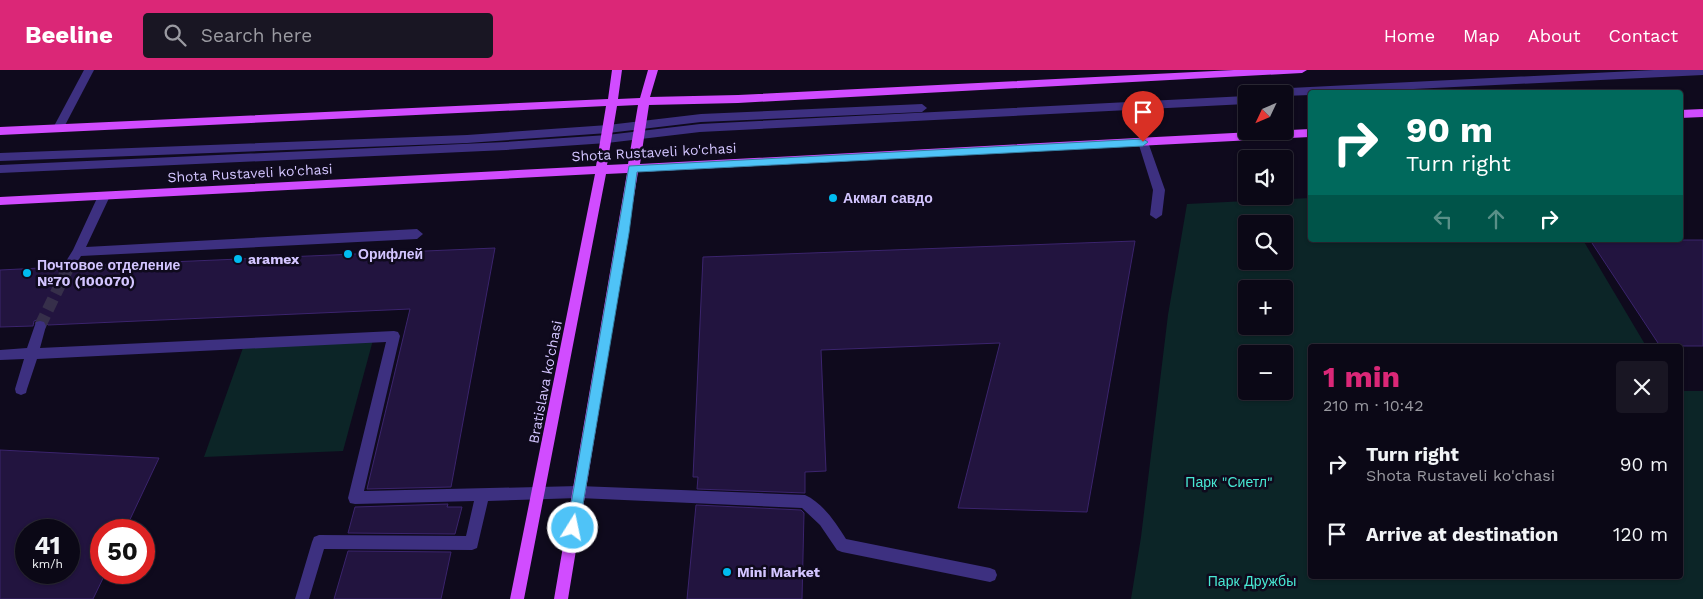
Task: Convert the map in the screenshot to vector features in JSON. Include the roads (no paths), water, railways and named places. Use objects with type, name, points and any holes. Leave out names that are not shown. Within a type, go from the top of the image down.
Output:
[{"type":"main road","name":"Bratislava ko'chasi","points":[[517,599],[608,134],[617,70]]},
{"type":"main road","points":[[561,599],[623,233],[632,169],[644,101],[653,70]]},
{"type":"main road","points":[[0,131],[644,101],[757,98],[1302,70]]},
{"type":"main road","points":[[1683,114],[1703,113]]},
{"type":"main road","name":"Shota Rustaveli ko'chasi","points":[[0,201],[1308,134]]},
{"type":"street","points":[[58,128],[89,70]]},
{"type":"street","points":[[1330,90],[1703,71]]},
{"type":"street","points":[[1432,90],[1703,76]]},
{"type":"street","points":[[1293,92],[1308,91]]},
{"type":"street","points":[[639,131],[701,118],[1238,94]]},
{"type":"street","points":[[1293,98],[1308,97]]},
{"type":"street","points":[[0,169],[486,147],[639,131],[1238,100]]},
{"type":"street","points":[[0,157],[608,134]]},
{"type":"street","points":[[1143,142],[1159,190],[1156,215]]},
{"type":"street","points":[[69,266],[78,252],[104,196]]},
{"type":"street","points":[[78,252],[417,234]]},
{"type":"street","points":[[21,389],[40,326]]},
{"type":"street","points":[[0,355],[394,336],[355,498],[484,494],[538,495],[579,492],[805,502],[825,520],[842,544],[990,575]]},
{"type":"street","points":[[302,599],[319,542],[472,543],[484,494]]},
{"type":"tunnel","points":[[40,326],[69,266]]},
{"type":"place","name":"Акмал савдо","points":[[833,198]]},
{"type":"place","name":"Орифлей","points":[[348,254]]},
{"type":"place","name":"aramex","points":[[238,259]]},
{"type":"place","name":"Почтовое отделение №70 (100070)","points":[[27,273]]},
{"type":"place","name":"Mini Market","points":[[727,572]]},
{"type":"park label","name":"Парк \"Сиетл\"","points":[[1229,482]]},
{"type":"park label","name":"Парк Дружбы","points":[[1252,581]]}]
